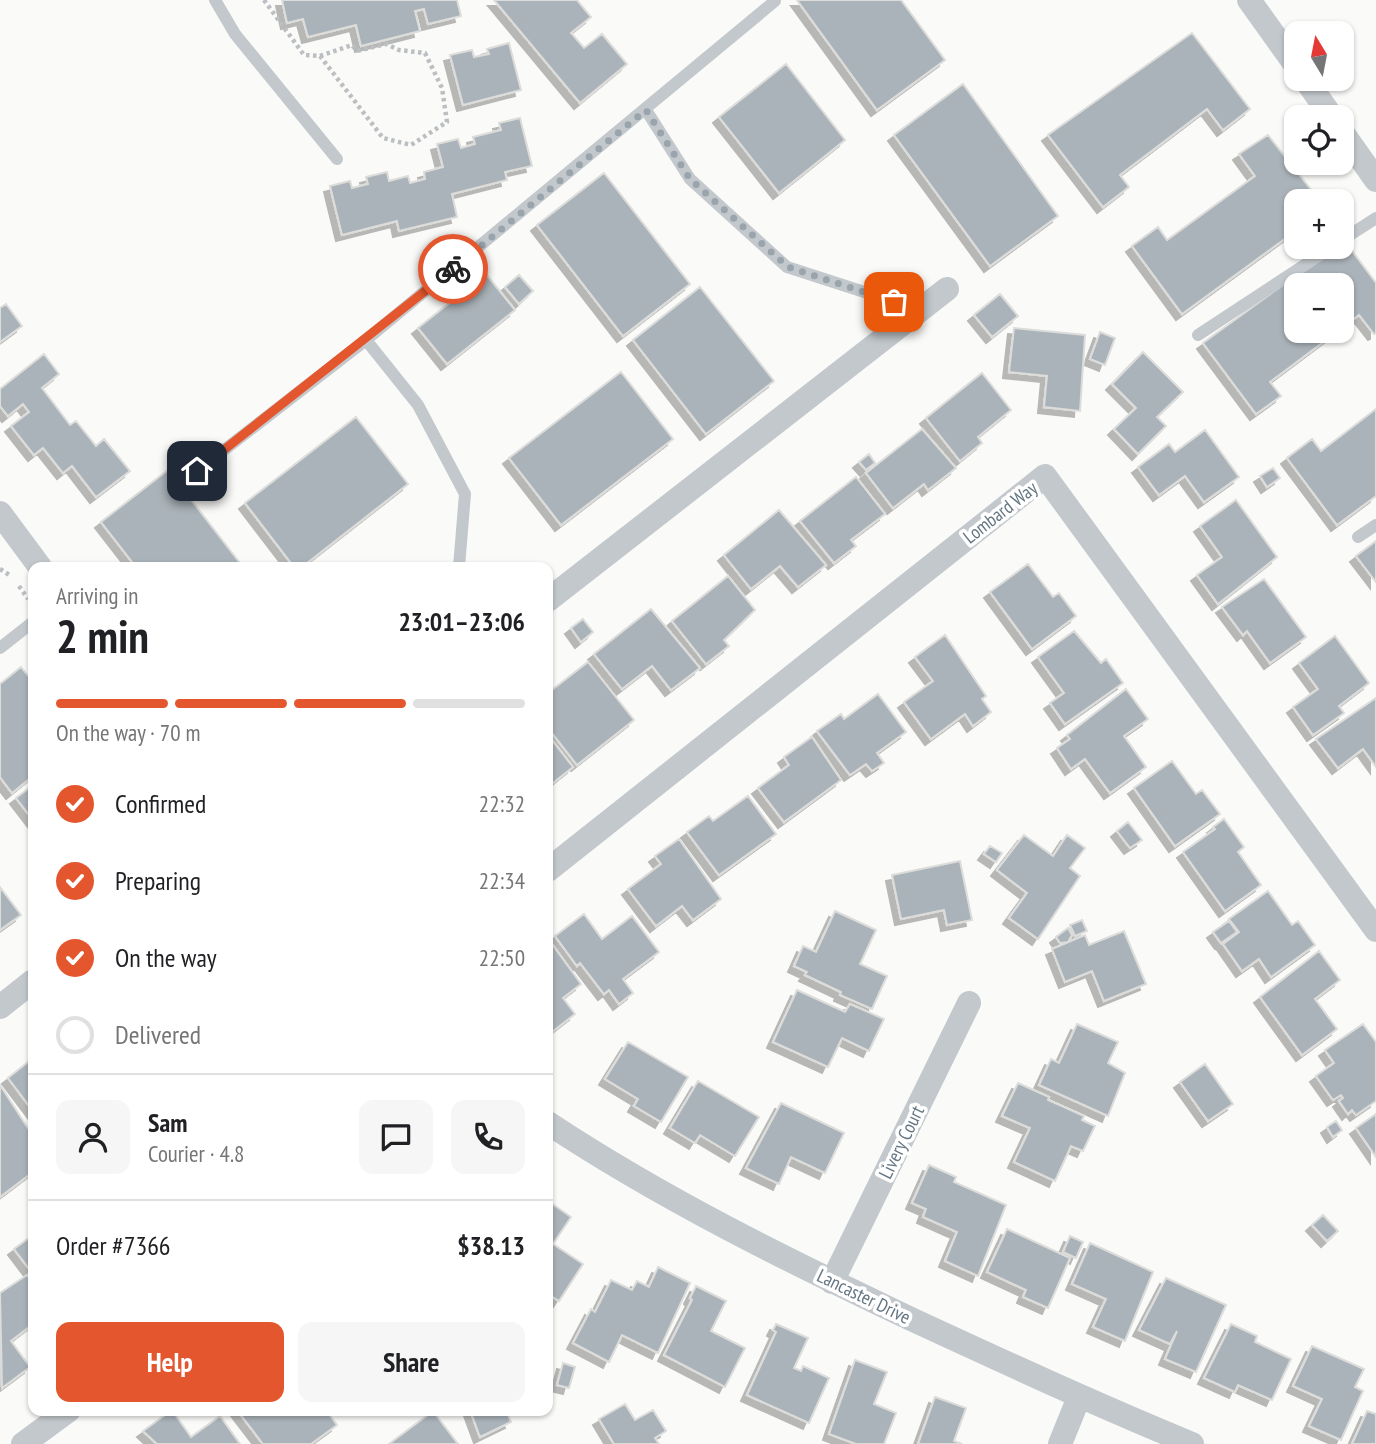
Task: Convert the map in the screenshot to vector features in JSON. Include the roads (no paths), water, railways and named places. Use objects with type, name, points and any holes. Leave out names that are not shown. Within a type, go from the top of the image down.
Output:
[{"type":"street","points":[[1250,0],[1284,48]]},
{"type":"street","points":[[1354,149],[1376,180]]},
{"type":"street","points":[[553,596],[947,289]]},
{"type":"street","name":"Lombard Way","points":[[553,866],[1045,476],[1376,930]]},
{"type":"street","points":[[0,513],[36,562]]},
{"type":"street","points":[[0,1007],[28,985]]},
{"type":"street","name":"Livery Court","points":[[832,1282],[969,1003]]},
{"type":"street","name":"Lancaster Drive","points":[[553,1126],[628,1176],[832,1282],[1079,1397],[1192,1444]]},
{"type":"street","points":[[1060,1444],[1079,1397]]},
{"type":"street","points":[[23,1444],[61,1416]]},
{"type":"lane","points":[[215,0],[235,34],[337,159]]},
{"type":"lane","points":[[197,471],[366,340],[775,1]]},
{"type":"lane","points":[[646,110],[690,179],[788,267],[920,310]]},
{"type":"lane","points":[[1354,232],[1376,218]]},
{"type":"lane","points":[[1198,335],[1314,259]]},
{"type":"lane","points":[[366,340],[418,405],[465,494],[459,562]]},
{"type":"lane","points":[[1358,537],[1376,525]]},
{"type":"lane","points":[[0,648],[28,626]]}]
